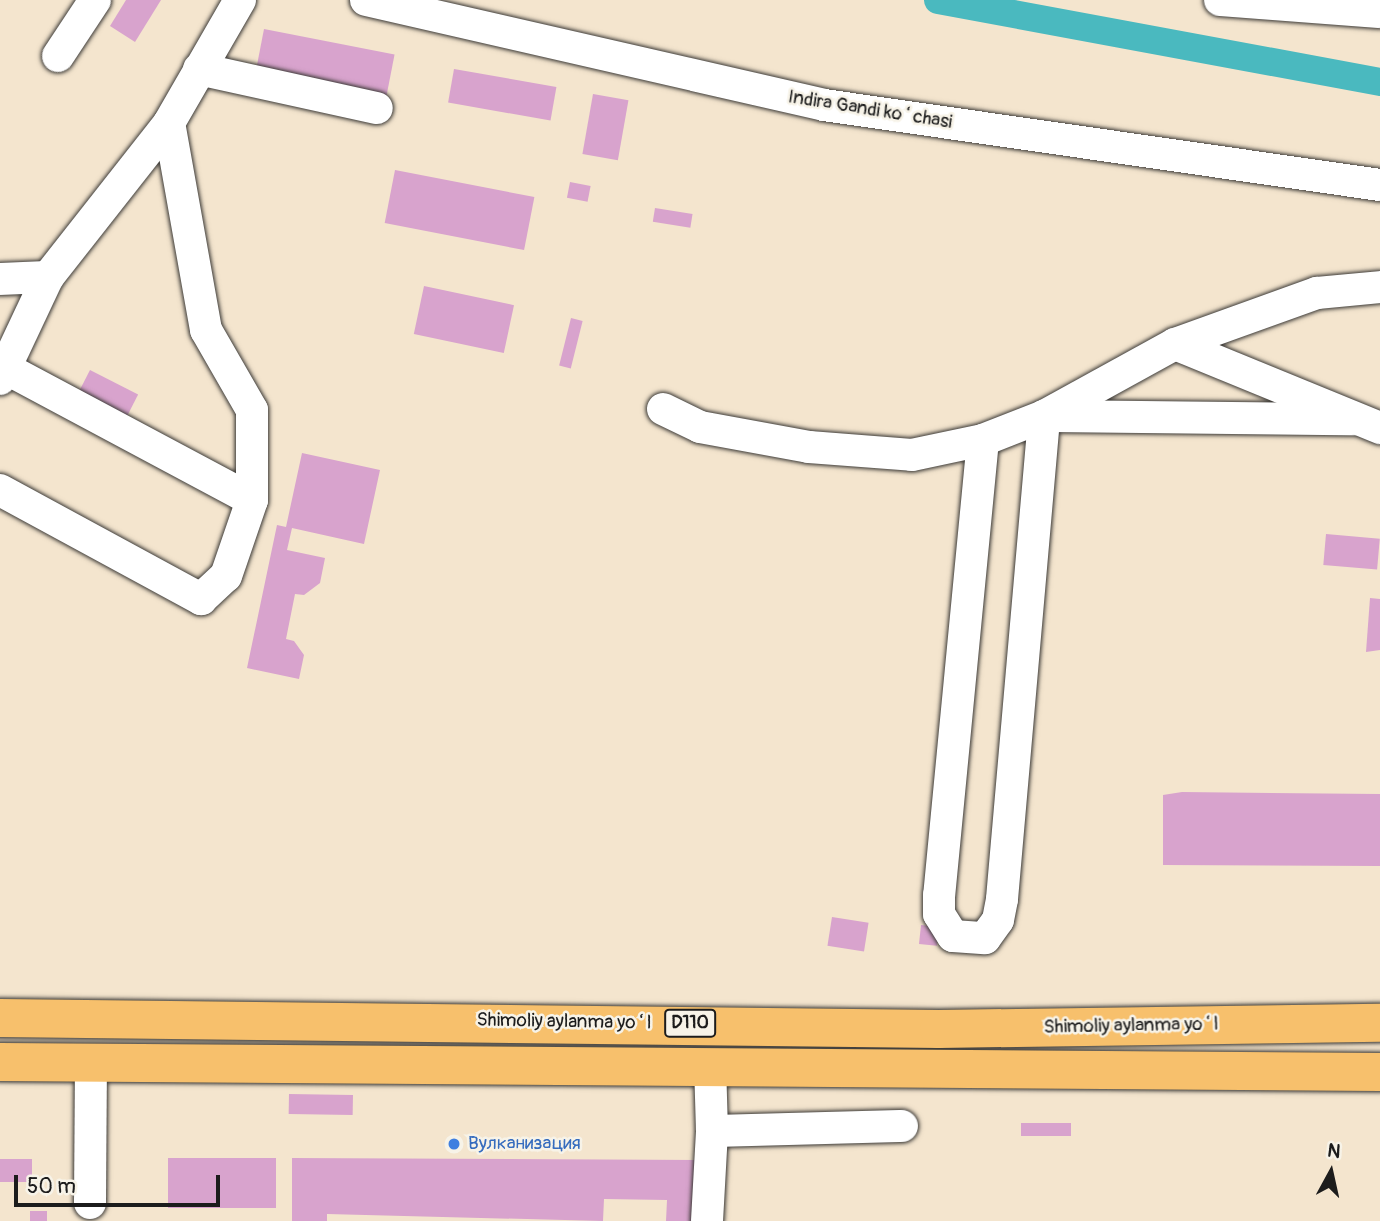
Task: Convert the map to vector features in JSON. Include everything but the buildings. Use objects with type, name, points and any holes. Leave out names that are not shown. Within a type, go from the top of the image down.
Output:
[{"type":"main road","points":[[76,1017],[86,1062]]},
{"type":"main road","name":"Shimoliy aylanma yoʻl","points":[[0,1018],[939,1028],[1380,1023]]},
{"type":"main road","points":[[938,1068],[939,1028]]},
{"type":"main road","name":"D110","points":[[0,1062],[710,1065],[1380,1072]]},
{"type":"street","points":[[58,56],[96,0]]},
{"type":"street","points":[[240,0],[169,123],[48,276],[3,374],[252,500]]},
{"type":"street","name":"Indira Gandi koʻchasi","points":[[366,0],[824,105],[1380,185]]},
{"type":"street","points":[[1220,0],[1380,12]]},
{"type":"street","points":[[199,69],[377,108]]},
{"type":"street","points":[[0,490],[201,599],[226,576],[252,500],[252,410],[206,330],[169,123]]},
{"type":"street","points":[[0,279],[48,276]]},
{"type":"street","points":[[663,409],[700,427],[809,447],[912,455],[983,440],[1044,416],[1175,344],[1317,293],[1380,287]]},
{"type":"street","points":[[1175,344],[1366,423]]},
{"type":"street","points":[[1044,416],[1366,423]]},
{"type":"street","points":[[983,440],[939,914],[953,936],[985,939],[998,919],[1002,899],[1044,416]]},
{"type":"street","points":[[86,1062],[90,1203]]},
{"type":"street","points":[[707,1221],[712,1131],[710,1065]]},
{"type":"street","points":[[712,1131],[902,1126]]},
{"type":"waterway","points":[[938,0],[1380,82]]},
{"type":"place","name":"Вулканизация","points":[[454,1144]]}]
